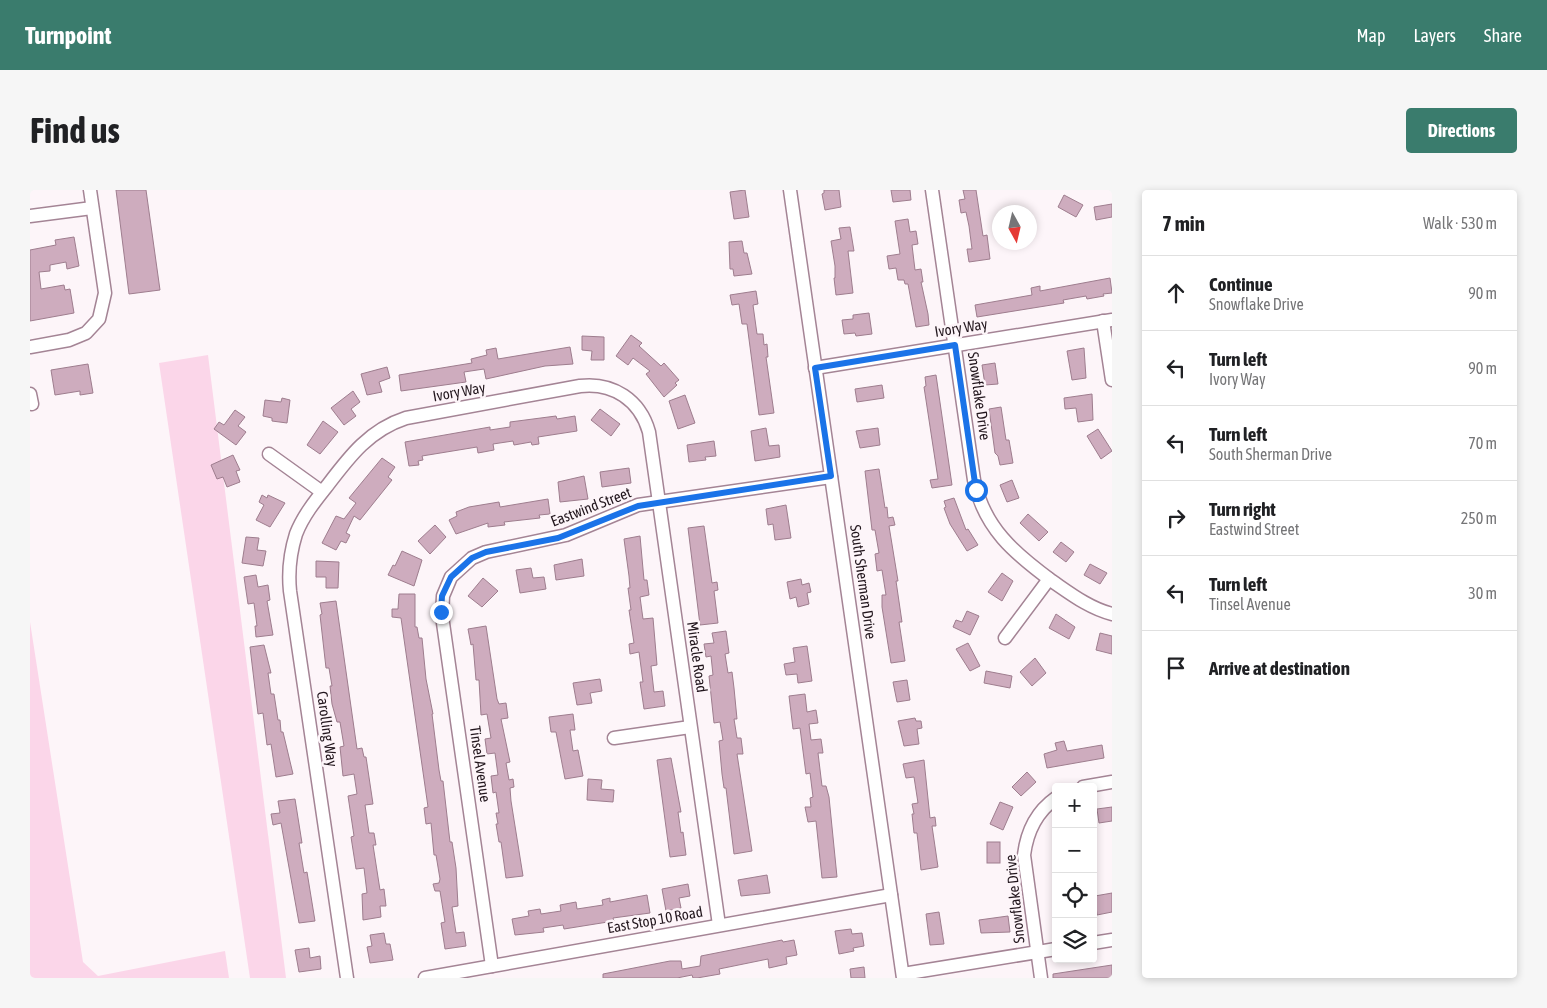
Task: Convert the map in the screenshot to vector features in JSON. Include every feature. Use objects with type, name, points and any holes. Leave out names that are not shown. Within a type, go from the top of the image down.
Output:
[{"type":"street","points":[[30,347],[69,340],[86,333],[99,319],[105,293],[90,190]]},
{"type":"street","name":"South Sherman Drive","points":[[790,190],[903,976]]},
{"type":"street","name":"Snowflake Drive","points":[[932,190],[974,480],[982,508],[1003,541],[1021,558],[1082,602],[1112,614]]},
{"type":"street","points":[[30,216],[92,208]]},
{"type":"street","points":[[1108,320],[1112,380]]},
{"type":"street","name":"Ivory Way","points":[[815,368],[1108,320]]},
{"type":"street","name":"Ivory Way","points":[[322,492],[364,441],[379,429],[406,418],[585,386],[611,388],[628,399]]},
{"type":"street","name":"Miracle Road","points":[[628,399],[641,414],[647,425],[719,925]]},
{"type":"street","points":[[269,454],[322,492]]},
{"type":"street","name":"Eastwind Street","points":[[457,570],[472,558],[486,552],[558,538],[633,507],[831,476]]},
{"type":"street","name":"Carolling Way","points":[[322,492],[308,510],[297,532],[290,561],[289,580],[347,978]]},
{"type":"street","name":"Tinsel Avenue","points":[[457,570],[445,588],[441,612],[492,966]]},
{"type":"street","points":[[1005,638],[1049,579]]},
{"type":"street","points":[[614,738],[690,727]]},
{"type":"street","points":[[1097,785],[1112,782]]},
{"type":"street","name":"Snowflake Drive","points":[[1041,978],[1024,860],[1028,836],[1036,818],[1052,802]]},
{"type":"street","name":"East Stop 10 Road","points":[[425,978],[891,895]]},
{"type":"street","points":[[1097,942],[1112,940]]},
{"type":"street","points":[[903,976],[1052,950]]},
{"type":"shaded area","points":[[208,355],[286,978],[250,978],[159,363]]},
{"type":"shaded area","points":[[30,622],[83,962],[98,976],[225,951],[229,978],[30,978]]},
{"type":"building","points":[[116,190],[146,190],[160,290],[129,294]]},
{"type":"building","points":[[745,190],[749,217],[734,219],[730,192]]},
{"type":"building","points":[[824,190],[839,190],[841,207],[825,210],[822,194]]},
{"type":"building","points":[[891,190],[910,190],[911,200],[893,202]]},
{"type":"building","points":[[963,190],[976,190],[983,236],[987,235],[990,259],[969,262],[967,249],[972,249],[969,226],[966,212],[961,213],[959,200],[965,199]]},
{"type":"building","points":[[1064,195],[1083,205],[1076,217],[1058,207]]},
{"type":"building","points":[[1112,204],[1112,217],[1096,220],[1094,207]]},
{"type":"building","points":[[908,219],[910,232],[916,231],[918,244],[912,245],[915,270],[921,269],[923,282],[921,282],[929,325],[916,327],[908,284],[905,284],[904,280],[898,280],[896,268],[889,269],[887,256],[900,254],[895,221]]},
{"type":"building","points":[[850,227],[854,251],[848,251],[853,293],[836,295],[835,266],[831,241],[841,239],[839,228]]},
{"type":"building","points":[[74,237],[79,266],[67,269],[66,262],[50,265],[50,271],[39,272],[41,289],[64,285],[65,290],[70,289],[74,313],[30,321],[30,250],[56,245],[55,240]]},
{"type":"building","points":[[742,241],[744,253],[747,253],[752,274],[734,276],[733,269],[730,269],[729,242]]},
{"type":"building","points":[[1110,278],[1112,293],[1103,294],[1104,296],[1087,299],[1086,296],[1063,300],[1064,303],[977,317],[975,305],[1032,295],[1031,288],[1040,286],[1040,291]]},
{"type":"building","points":[[756,291],[758,304],[753,305],[757,334],[763,334],[764,345],[767,344],[768,357],[766,357],[774,413],[759,415],[747,324],[742,324],[739,304],[732,305],[730,295]]},
{"type":"building","points":[[869,313],[872,334],[856,336],[855,333],[844,334],[842,320],[853,319],[853,315]]},
{"type":"building","points":[[631,335],[642,343],[639,346],[661,366],[664,363],[679,380],[675,383],[677,385],[664,397],[646,374],[650,371],[633,358],[628,365],[616,356]]},
{"type":"building","points":[[582,336],[604,337],[604,360],[591,360],[592,351],[582,350]]},
{"type":"building","points":[[570,347],[573,364],[545,366],[486,379],[484,369],[464,372],[466,382],[401,391],[399,375],[472,363],[471,359],[487,355],[486,350],[496,348],[498,359]]},
{"type":"building","points":[[1084,348],[1086,378],[1072,380],[1067,351]]},
{"type":"building","points":[[995,363],[998,384],[985,385],[982,365]]},
{"type":"building","points":[[88,364],[93,393],[80,395],[80,391],[55,395],[51,370]]},
{"type":"building","points":[[387,367],[390,378],[379,382],[382,392],[367,395],[361,374]]},
{"type":"building","points":[[936,375],[952,485],[932,488],[930,480],[938,479],[924,387],[926,386],[925,377]]},
{"type":"building","points":[[882,385],[884,398],[857,402],[855,389]]},
{"type":"building","points":[[353,391],[360,402],[351,409],[356,416],[344,425],[331,408]]},
{"type":"building","points":[[1092,394],[1093,420],[1078,422],[1076,408],[1065,409],[1064,398]]},
{"type":"building","points":[[685,395],[695,423],[678,429],[669,401]]},
{"type":"building","points":[[282,398],[290,400],[287,423],[272,421],[272,418],[263,416],[265,400],[281,402]]},
{"type":"building","points":[[1001,407],[1006,440],[1009,440],[1013,463],[1000,465],[998,456],[995,453],[989,409]]},
{"type":"building","points":[[600,409],[620,424],[611,436],[591,420]]},
{"type":"building","points":[[235,410],[245,417],[238,426],[246,432],[236,445],[214,429],[219,422],[224,425]]},
{"type":"building","points":[[556,416],[557,419],[575,416],[577,431],[538,437],[539,444],[532,445],[531,442],[514,445],[513,441],[493,444],[494,450],[478,453],[477,447],[422,456],[423,460],[418,461],[419,465],[409,466],[405,442],[490,427],[490,430],[510,427],[510,422]]},
{"type":"building","points":[[323,421],[338,432],[320,454],[307,445]]},
{"type":"building","points":[[766,428],[769,446],[779,445],[780,457],[755,461],[751,431]]},
{"type":"building","points":[[878,428],[880,445],[860,448],[856,431]]},
{"type":"building","points":[[1098,429],[1112,451],[1101,459],[1087,436]]},
{"type":"building","points":[[714,441],[716,456],[705,457],[706,460],[689,462],[687,445]]},
{"type":"building","points":[[233,455],[240,470],[236,471],[240,482],[227,487],[223,477],[217,479],[211,465]]},
{"type":"building","points":[[382,458],[395,467],[388,477],[392,480],[360,520],[354,516],[346,533],[350,535],[346,543],[341,541],[336,550],[322,543],[336,516],[344,519],[356,503],[349,498]]},
{"type":"building","points":[[629,468],[631,483],[602,487],[600,472]]},
{"type":"building","points":[[879,469],[885,508],[887,507],[888,518],[893,517],[895,525],[889,526],[898,581],[896,581],[902,622],[899,622],[905,661],[891,663],[882,607],[882,595],[886,595],[882,570],[877,571],[875,554],[879,553],[875,530],[872,530],[865,471]]},
{"type":"building","points":[[584,476],[588,499],[560,502],[558,482]]},
{"type":"building","points":[[1012,480],[1019,498],[1007,502],[1000,485]]},
{"type":"building","points":[[262,495],[267,498],[268,495],[285,503],[270,527],[256,520],[264,505],[259,502]]},
{"type":"building","points":[[954,498],[966,530],[968,529],[978,545],[967,551],[950,524],[944,508],[946,507],[944,501]]},
{"type":"building","points":[[548,499],[550,514],[539,515],[540,518],[504,522],[505,525],[488,527],[488,523],[456,534],[449,520],[457,516],[456,512],[469,507],[499,502],[500,507]]},
{"type":"building","points":[[786,505],[791,538],[775,540],[773,524],[768,525],[766,509]]},
{"type":"building","points":[[1028,514],[1048,532],[1039,541],[1020,523]]},
{"type":"building","points":[[435,525],[446,537],[430,554],[418,541]]},
{"type":"building","points":[[704,526],[712,583],[717,582],[718,590],[714,591],[718,623],[700,625],[688,528]]},
{"type":"building","points":[[640,536],[644,580],[647,580],[649,595],[640,597],[643,619],[653,618],[657,665],[651,666],[654,692],[663,691],[665,706],[644,709],[640,682],[643,682],[639,652],[630,654],[629,644],[634,643],[629,610],[631,610],[628,588],[630,588],[624,539]]},
{"type":"building","points":[[246,537],[259,538],[257,550],[266,551],[263,566],[242,563]]},
{"type":"building","points":[[1061,542],[1074,552],[1066,562],[1053,552]]},
{"type":"building","points":[[402,551],[422,560],[414,586],[388,575],[393,565],[395,566]]},
{"type":"building","points":[[582,559],[584,576],[556,580],[554,565]]},
{"type":"building","points":[[316,561],[339,562],[338,588],[326,588],[326,577],[316,577]]},
{"type":"building","points":[[1090,564],[1107,573],[1100,584],[1084,575]]},
{"type":"building","points":[[531,568],[533,578],[544,577],[546,589],[520,593],[516,570]]},
{"type":"building","points":[[1002,573],[1013,581],[1002,601],[988,592]]},
{"type":"building","points":[[256,575],[258,587],[268,585],[270,600],[267,601],[273,635],[256,637],[255,626],[257,626],[254,603],[248,604],[244,577]]},
{"type":"building","points":[[483,578],[498,591],[482,607],[468,596]]},
{"type":"building","points":[[801,579],[802,585],[809,583],[811,592],[807,593],[809,604],[798,607],[796,597],[790,599],[787,582]]},
{"type":"building","points":[[399,594],[415,594],[415,627],[417,627],[419,638],[422,638],[439,770],[441,781],[443,781],[450,842],[452,842],[456,868],[458,906],[452,907],[456,933],[464,932],[466,946],[445,949],[441,923],[445,922],[440,891],[435,891],[433,884],[439,883],[440,879],[436,855],[434,855],[431,823],[426,824],[424,808],[428,807],[401,618],[392,617],[392,609],[398,609]]},
{"type":"building","points":[[336,601],[357,749],[362,748],[364,757],[366,757],[373,804],[365,805],[369,833],[374,833],[376,845],[373,845],[380,890],[384,889],[386,906],[380,906],[381,917],[363,920],[362,894],[367,893],[364,868],[356,869],[351,837],[354,836],[348,796],[357,794],[354,774],[343,776],[340,747],[344,746],[340,722],[337,722],[332,704],[330,686],[332,686],[329,668],[326,668],[320,615],[322,614],[320,603]]},
{"type":"building","points":[[967,611],[979,616],[970,635],[953,627],[956,620],[962,622]]},
{"type":"building","points":[[1056,614],[1075,627],[1069,639],[1049,628]]},
{"type":"building","points":[[486,626],[497,699],[499,704],[506,703],[508,718],[501,719],[510,762],[506,763],[509,780],[513,779],[514,787],[510,788],[511,801],[523,876],[506,878],[501,842],[499,842],[496,824],[498,824],[496,813],[499,813],[496,792],[493,793],[491,776],[498,775],[495,753],[487,754],[485,739],[491,738],[487,714],[481,715],[479,680],[476,680],[473,644],[471,645],[468,629]]},
{"type":"building","points":[[726,631],[729,653],[725,654],[728,673],[732,672],[737,719],[734,719],[737,738],[741,738],[743,754],[737,754],[752,851],[734,854],[726,788],[724,788],[722,774],[719,741],[723,740],[720,722],[714,723],[709,676],[713,675],[711,656],[706,657],[704,644],[714,643],[712,633]]},
{"type":"building","points":[[1100,633],[1112,636],[1112,654],[1096,650]]},
{"type":"building","points":[[968,643],[980,666],[970,671],[956,649]]},
{"type":"building","points":[[264,645],[271,673],[268,673],[271,694],[274,694],[278,720],[280,720],[281,732],[283,732],[293,774],[276,777],[271,744],[267,745],[263,713],[258,714],[250,647]]},
{"type":"building","points":[[807,646],[812,681],[798,683],[797,674],[786,675],[784,664],[795,662],[793,648]]},
{"type":"building","points":[[1035,658],[1046,673],[1032,686],[1020,672]]},
{"type":"building","points":[[986,671],[1012,676],[1010,688],[984,683]]},
{"type":"building","points":[[600,679],[602,691],[590,693],[592,703],[577,705],[573,683]]},
{"type":"building","points":[[907,680],[910,700],[897,702],[893,682]]},
{"type":"building","points":[[805,694],[807,712],[816,710],[818,723],[809,724],[811,740],[821,739],[823,753],[818,753],[822,786],[826,786],[829,797],[837,877],[822,878],[816,821],[808,822],[805,807],[811,807],[810,798],[813,797],[810,773],[806,774],[800,728],[793,729],[789,696]]},
{"type":"building","points":[[573,714],[575,730],[570,730],[573,751],[578,750],[583,776],[565,779],[556,732],[551,732],[549,717]]},
{"type":"building","points":[[915,718],[916,721],[921,721],[922,728],[917,729],[919,744],[904,746],[898,721]]},
{"type":"building","points":[[1064,741],[1067,751],[1102,745],[1104,758],[1047,768],[1044,754],[1057,750],[1055,743]]},
{"type":"building","points":[[671,758],[681,812],[678,812],[686,855],[670,857],[657,760]]},
{"type":"building","points":[[924,760],[930,818],[935,817],[936,826],[932,826],[938,867],[921,870],[917,833],[914,833],[912,814],[914,814],[912,804],[918,803],[914,777],[906,778],[903,764]]},
{"type":"building","points":[[1027,772],[1036,782],[1021,796],[1012,787]]},
{"type":"building","points":[[588,779],[602,780],[601,789],[614,790],[613,802],[587,800]]},
{"type":"building","points":[[295,799],[302,843],[299,843],[304,873],[307,872],[315,921],[299,923],[281,823],[273,825],[271,814],[280,813],[278,801]]},
{"type":"building","points":[[1000,802],[1013,807],[1003,830],[990,824]]},
{"type":"building","points":[[1112,807],[1112,821],[1099,823],[1097,809]]},
{"type":"building","points":[[987,842],[1000,842],[1000,863],[987,863]]},
{"type":"building","points":[[767,875],[770,893],[741,896],[738,880]]},
{"type":"building","points":[[688,884],[690,896],[679,898],[681,908],[666,911],[662,889]]},
{"type":"building","points":[[1112,893],[1112,912],[1097,915],[1097,896]]},
{"type":"building","points":[[647,895],[650,913],[613,918],[614,921],[564,929],[563,925],[543,928],[544,932],[515,935],[512,919],[529,916],[528,911],[540,909],[541,914],[561,911],[560,905],[576,902],[577,909],[603,905],[602,900],[610,898],[610,902]]},
{"type":"building","points":[[939,912],[944,944],[930,945],[926,914]]},
{"type":"building","points":[[1008,916],[1010,932],[981,933],[979,920]]},
{"type":"building","points":[[851,929],[852,934],[862,933],[864,946],[853,948],[854,951],[839,954],[835,931]]},
{"type":"building","points":[[384,933],[386,944],[390,944],[393,960],[370,963],[367,947],[372,946],[370,935]]},
{"type":"building","points":[[782,940],[783,942],[794,940],[797,955],[786,957],[787,964],[769,968],[768,959],[719,969],[720,974],[697,978],[693,978],[692,975],[677,978],[603,978],[603,974],[670,961],[681,961],[682,969],[700,966],[701,956]]},
{"type":"building","points":[[309,948],[310,958],[320,956],[321,969],[299,972],[295,950]]},
{"type":"building","points":[[1112,965],[1112,978],[1053,978],[1053,974]]},
{"type":"building","points":[[864,967],[865,978],[851,978],[850,969]]},
{"type":"route","points":[[441,612],[442,596],[448,580],[460,566],[486,552],[558,538],[633,507],[831,476],[815,368],[955,345],[976,490]]}]
